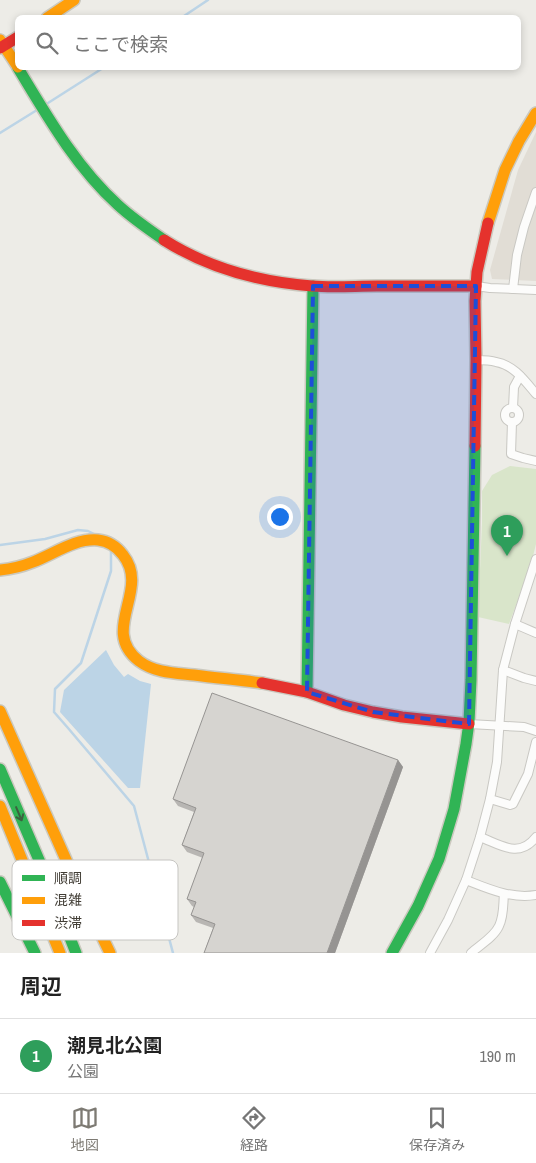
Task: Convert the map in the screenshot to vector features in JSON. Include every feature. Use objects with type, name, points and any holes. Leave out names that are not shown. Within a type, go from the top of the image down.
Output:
[{"type":"main road","points":[[52,15],[74,0]]},
{"type":"main road","points":[[15,38],[1,45],[15,63]]},
{"type":"main road","points":[[20,70],[55,128],[90,176],[139,222],[167,241],[195,256],[222,268],[264,279],[313,286],[476,286]]},
{"type":"main road","points":[[392,953],[410,925],[442,851],[462,775],[469,724],[477,272],[488,222],[505,170],[519,141],[536,114]]},
{"type":"main road","points":[[307,692],[313,286]]},
{"type":"main road","points":[[0,570],[33,562],[81,541],[101,540],[123,553],[132,571],[132,591],[123,623],[124,635],[126,645],[131,654],[145,666],[161,671],[260,683],[307,692],[344,705],[373,712],[421,720],[469,724]]},
{"type":"main road","points":[[0,711],[66,860]]},
{"type":"main road","points":[[0,770],[39,860]]},
{"type":"main road","points":[[0,806],[22,860]]},
{"type":"main road","points":[[0,882],[12,907]]},
{"type":"main road","points":[[28,940],[35,953]]},
{"type":"main road","points":[[55,940],[60,953]]},
{"type":"main road","points":[[71,940],[76,953]]},
{"type":"main road","points":[[104,940],[110,953]]},
{"type":"street","points":[[514,288],[517,255],[536,192]]},
{"type":"street","points":[[476,286],[536,290]]},
{"type":"street","points":[[476,360],[497,362],[505,365],[520,376],[536,394]]},
{"type":"street","points":[[520,376],[514,387],[513,408],[519,414],[518,419],[512,422],[511,454],[536,461]]},
{"type":"street","points":[[430,953],[448,920],[466,880],[480,837],[497,762],[503,670],[515,624],[536,559]]},
{"type":"street","points":[[515,624],[536,633]]},
{"type":"street","points":[[503,670],[536,681]]},
{"type":"street","points":[[469,724],[524,727],[536,731]]},
{"type":"street","points":[[490,799],[510,805],[513,804],[528,774],[536,742]]},
{"type":"street","points":[[480,837],[508,848],[517,849],[524,848],[536,838]]},
{"type":"street","points":[[466,880],[504,894],[536,895]]},
{"type":"street","points":[[471,953],[496,932],[501,920],[504,894]]},
{"type":"highlighted area","points":[[313,286],[476,286],[469,724],[373,712],[307,692]]},
{"type":"shaded area","points":[[536,132],[536,281],[492,279],[490,270],[518,170]]},
{"type":"green space","points":[[510,466],[536,469],[536,544],[530,568],[509,624],[478,617],[482,491],[492,475]]},
{"type":"water","points":[[106,650],[114,665],[124,677],[128,674],[140,681],[151,684],[140,788],[128,788],[60,712],[64,690]]},
{"type":"building","points":[[212,693],[398,760],[327,953],[204,953],[215,924],[191,915],[196,902],[187,899],[204,853],[182,845],[196,808],[173,799]]},
{"type":"waterway","points":[[186,15],[208,0]]},
{"type":"waterway","points":[[48,103],[100,70]]},
{"type":"waterway","points":[[0,133],[37,110]]},
{"type":"waterway","points":[[0,545],[45,539],[78,530],[88,531],[98,536]]},
{"type":"waterway","points":[[110,549],[111,571],[81,663],[55,689],[54,712],[134,806],[148,860]]},
{"type":"waterway","points":[[170,940],[173,953]]},
{"type":"traffic: fast","points":[[19,70],[63,140],[89,174],[123,210],[164,240]]},
{"type":"traffic: fast","points":[[307,692],[313,286]]},
{"type":"traffic: fast","points":[[392,953],[418,906],[439,859],[454,809],[466,744],[471,680],[475,446]]},
{"type":"traffic: fast","points":[[0,769],[39,860]]},
{"type":"traffic: fast","points":[[0,882],[12,906]]},
{"type":"traffic: fast","points":[[29,940],[35,953]]},
{"type":"traffic: fast","points":[[71,940],[76,953]]},
{"type":"traffic: slow","points":[[52,15],[74,0]]},
{"type":"traffic: slow","points":[[0,40],[15,62]]},
{"type":"traffic: slow","points":[[488,223],[505,170],[519,141],[536,113]]},
{"type":"traffic: slow","points":[[0,570],[41,559],[81,541],[98,540],[109,543],[121,552],[130,568],[132,582],[124,623],[124,636],[128,649],[139,661],[165,672],[262,683]]},
{"type":"traffic: slow","points":[[0,711],[66,860]]},
{"type":"traffic: slow","points":[[0,806],[22,860]]},
{"type":"traffic: slow","points":[[55,940],[60,953]]},
{"type":"traffic: slow","points":[[104,940],[110,953]]},
{"type":"traffic: jam","points":[[0,48],[15,39]]},
{"type":"traffic: jam","points":[[475,446],[475,301],[477,272],[488,223]]},
{"type":"traffic: jam","points":[[164,240],[217,266],[254,277],[293,284],[328,287],[476,286]]},
{"type":"traffic: jam","points":[[262,683],[307,692],[344,705],[373,712],[469,724]]},
{"type":"place","name":"潮見北公園","points":[[507,556]]}]
